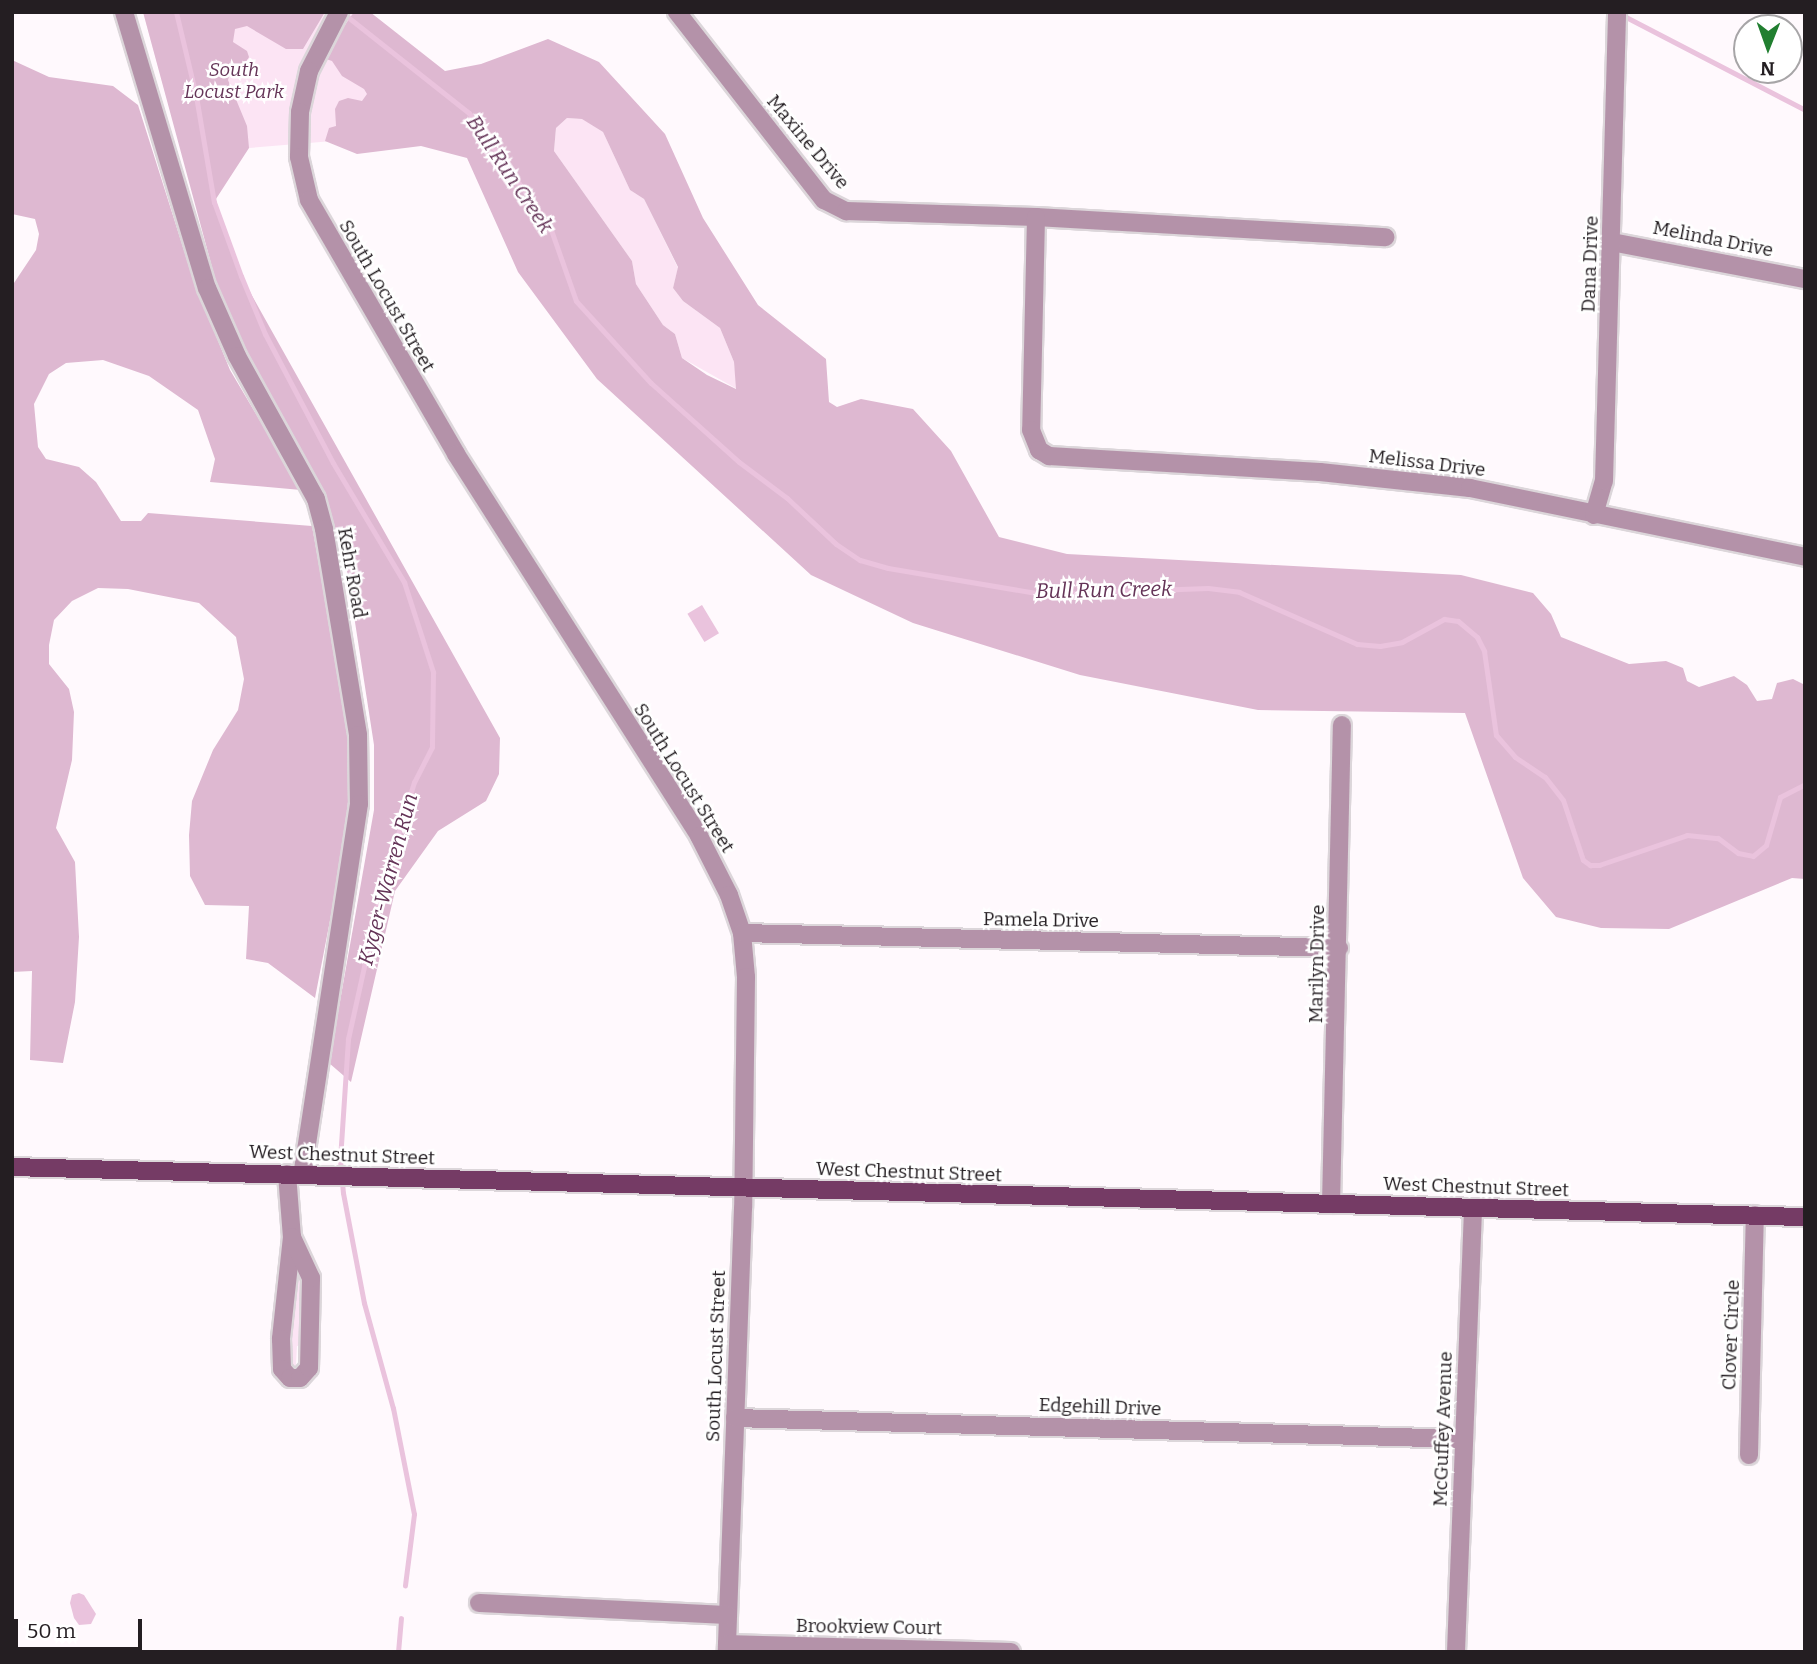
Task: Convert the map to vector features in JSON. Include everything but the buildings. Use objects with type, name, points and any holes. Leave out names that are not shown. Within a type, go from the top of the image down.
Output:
[{"type":"main road","name":"West Chestnut Street","points":[[12,1167],[1805,1217]]},
{"type":"street","name":"Kehr Road","points":[[124,12],[207,288],[237,356],[316,499],[324,529],[358,735],[359,804],[295,1174],[292,1237]]},
{"type":"street","name":"Maxine Drive","points":[[677,12],[824,200],[834,207],[863,212],[1036,218],[1385,237]]},
{"type":"street","name":"South Locust Street","points":[[335,17],[309,71],[300,112],[301,168],[309,200],[338,255],[509,539],[699,836],[729,895],[742,933],[747,977],[743,1188],[727,1648]]},
{"type":"street","name":"Dana Drive","points":[[1594,515],[1604,481],[1617,19]]},
{"type":"street","name":"Melissa Drive","points":[[1036,218],[1031,430],[1040,450],[1062,457],[1320,472],[1450,485],[1805,557]]},
{"type":"street","name":"Melinda Drive","points":[[1612,242],[1805,279]]},
{"type":"street","name":"Marilyn Drive","points":[[1331,1204],[1339,948],[1342,725]]},
{"type":"street","name":"Pamela Drive","points":[[742,933],[1339,948]]},
{"type":"street","name":"McGuffey Avenue","points":[[1456,1652],[1473,1208]]},
{"type":"street","name":"Clover Circle","points":[[1748,1455],[1755,1215]]},
{"type":"street","points":[[292,1237],[311,1278],[309,1368],[300,1378],[290,1378],[282,1369],[281,1339],[292,1237]]},
{"type":"street","name":"Edgehill Drive","points":[[735,1418],[1464,1439]]},
{"type":"street","points":[[479,1603],[728,1615]]},
{"type":"street","name":"Brookview Court","points":[[727,1648],[1011,1652]]},
{"type":"green space","name":"South Locust Park","points":[[143,12],[354,12],[503,127],[249,148],[186,168]]},
{"type":"green space","points":[[567,118],[583,119],[603,132],[630,190],[644,199],[678,268],[673,288],[683,301],[720,328],[734,362],[737,389],[682,358],[675,334],[663,325],[636,284],[632,261],[554,151],[556,128]]},
{"type":"green space","points":[[295,1276],[303,1285],[301,1346],[297,1346],[296,1364],[299,1368],[292,1372],[288,1354]]},
{"type":"shaded area","points":[[143,12],[325,12],[303,49],[286,49],[247,26],[235,29],[233,42],[247,51],[249,57],[245,64],[232,68],[228,80],[247,126],[249,148],[214,202],[241,276],[500,738],[499,774],[486,801],[438,831],[395,891],[351,1082],[329,1063],[374,810],[374,745],[346,564],[317,478],[248,360],[219,293]]},
{"type":"shaded area","points":[[354,12],[370,12],[445,71],[481,64],[548,39],[599,62],[665,134],[703,218],[758,305],[826,359],[829,402],[837,407],[861,399],[913,409],[951,451],[999,537],[1067,554],[1461,575],[1533,593],[1551,614],[1561,637],[1629,664],[1666,661],[1683,668],[1687,681],[1699,687],[1734,676],[1747,685],[1757,701],[1772,699],[1777,683],[1793,679],[1805,685],[1805,879],[1792,878],[1669,929],[1601,928],[1556,917],[1523,878],[1465,713],[1258,710],[1080,675],[913,623],[811,575],[597,379],[518,272],[467,158],[421,146],[357,154],[325,141],[329,128],[336,126],[335,109],[339,101],[348,98],[362,101],[367,94],[364,89],[342,76],[332,61],[326,59],[333,42]],"holes":[[[567,118],[582,119],[603,132],[630,190],[644,199],[678,267],[673,288],[683,301],[720,328],[734,362],[736,389],[707,375],[682,358],[675,334],[663,325],[636,284],[632,261],[554,151],[556,128]]]},
{"type":"shaded area","points":[[12,60],[49,77],[113,86],[138,105],[194,282],[230,370],[301,490],[210,482],[215,459],[198,410],[149,376],[103,360],[66,363],[49,374],[34,404],[38,447],[46,459],[79,467],[96,482],[121,521],[141,521],[148,513],[312,526],[345,707],[350,774],[345,843],[315,998],[268,963],[246,959],[249,906],[205,905],[190,876],[192,801],[213,750],[238,710],[244,679],[236,637],[199,603],[128,589],[98,588],[72,601],[54,620],[49,645],[49,664],[69,689],[74,712],[72,760],[56,828],[75,862],[79,937],[75,1002],[63,1063],[30,1060],[32,971],[12,972],[12,286],[36,250],[39,234],[35,219],[12,214]]},
{"type":"shaded area","points":[[702,605],[719,633],[704,642],[687,614]]},
{"type":"shaded area","points":[[72,1595],[84,1595],[96,1614],[91,1624],[79,1625],[74,1618],[70,1603]]},
{"type":"waterway","name":"Kyger-Warren Run","points":[[176,12],[196,96],[214,202],[241,276],[265,334],[333,463],[404,582],[433,672],[432,747],[414,782],[381,890],[348,1039],[340,1159],[343,1193],[364,1303],[393,1408],[414,1514],[405,1585]]},
{"type":"waterway","name":"Bull Run Creek","points":[[344,14],[469,113],[550,227],[576,301],[651,383],[739,462],[787,498],[836,544],[860,560],[888,568],[1042,594],[1208,588],[1239,592],[1357,644],[1380,646],[1402,642],[1444,619],[1458,621],[1477,637],[1484,651],[1496,735],[1515,757],[1545,777],[1563,800],[1583,860],[1590,865],[1599,865],[1687,835],[1718,838],[1738,853],[1753,856],[1766,845],[1780,797],[1805,784]]},
{"type":"waterway","points":[[1622,15],[1805,110]]},
{"type":"waterway","name":"Kyger-Warren Run","points":[[398,1652],[401,1618]]}]
